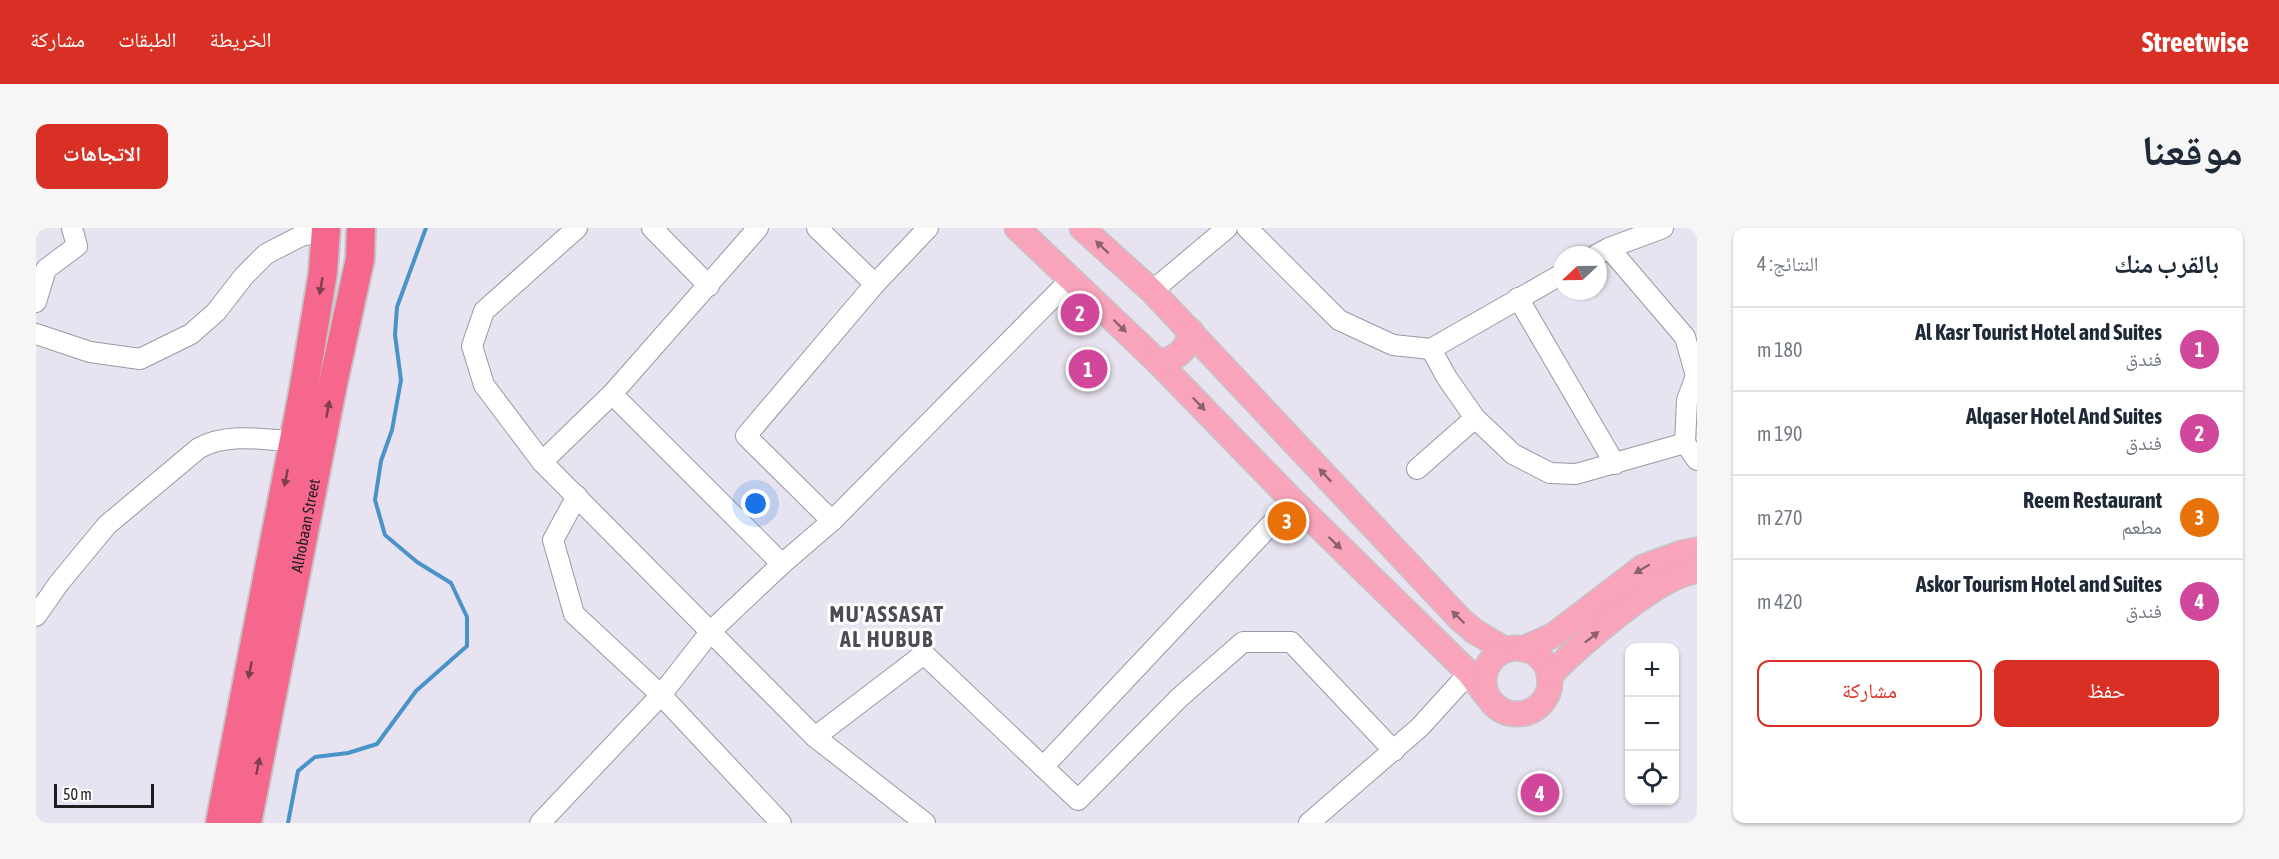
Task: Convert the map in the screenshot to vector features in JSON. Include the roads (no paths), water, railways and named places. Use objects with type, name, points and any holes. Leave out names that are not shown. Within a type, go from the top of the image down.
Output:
[{"type":"highway","name":"Alhobaan Street","points":[[247,823],[321,443],[360,259],[361,228]]},
{"type":"highway","name":"Alhobaan Street","points":[[220,823],[293,442],[323,272],[326,229]]},
{"type":"main road","points":[[1017,228],[1158,362],[1293,501],[1469,674],[1492,704],[1510,714],[1521,714],[1531,711],[1546,697],[1549,676],[1540,659],[1533,652],[1515,649],[1474,631],[1460,619],[1191,330],[1152,291],[1082,228]]},
{"type":"main road","points":[[1158,362],[1170,360],[1181,353],[1188,343],[1191,330]]},
{"type":"main road","points":[[1486,695],[1485,673],[1489,663],[1497,655],[1554,635],[1643,567],[1697,550]]},
{"type":"main road","points":[[1549,676],[1576,650],[1657,587],[1689,572],[1697,572]]},
{"type":"street","points":[[36,302],[46,269],[77,246],[72,228]]},
{"type":"street","points":[[577,228],[484,311],[472,346],[484,385],[542,462],[815,737],[925,823]]},
{"type":"street","points":[[652,228],[709,286]]},
{"type":"street","points":[[542,462],[612,394],[758,228]]},
{"type":"street","points":[[817,228],[875,284]]},
{"type":"street","points":[[832,521],[746,436],[875,284],[928,228]]},
{"type":"street","points":[[1152,291],[1227,228]]},
{"type":"street","points":[[1247,228],[1339,320],[1392,345],[1431,349],[1553,279]]},
{"type":"street","points":[[1607,249],[1663,228]]},
{"type":"street","points":[[36,334],[90,352],[140,359],[191,334],[216,312],[244,276],[266,254],[301,236],[326,229]]},
{"type":"street","points":[[1607,255],[1685,337],[1697,375],[1687,400],[1685,443],[1697,460]]},
{"type":"street","points":[[540,823],[661,695],[711,632],[782,564],[832,521],[1071,279]]},
{"type":"street","points":[[1518,298],[1615,464]]},
{"type":"street","points":[[1431,349],[1447,378],[1475,418],[1513,454],[1550,473],[1576,474],[1685,443]]},
{"type":"street","points":[[612,394],[782,564]]},
{"type":"street","points":[[1417,469],[1475,418]]},
{"type":"street","points":[[36,616],[59,583],[106,525],[199,448],[208,443],[227,439],[321,443]]},
{"type":"street","points":[[577,496],[553,540],[574,614],[661,695],[780,823]]},
{"type":"street","points":[[1043,767],[1293,501]]},
{"type":"street","points":[[815,737],[924,654],[1078,800],[1179,698],[1243,642],[1291,642],[1394,751]]},
{"type":"street","points":[[1309,823],[1420,727],[1469,674]]},
{"type":"waterway","points":[[288,823],[298,771],[315,757],[348,753],[377,744],[416,691],[467,646],[467,617],[451,583],[417,562],[385,535],[375,500],[381,461],[392,430],[401,380],[395,335],[397,307],[426,228]]},
{"type":"place","name":"Alqaser Hotel And Suites","points":[[1080,313]]},
{"type":"place","name":"Al Kasr Tourist Hotel and Suites","points":[[1088,369]]},
{"type":"place","name":"Reem Restaurant","points":[[1287,521]]},
{"type":"place","name":"Askor Tourism Hotel and Suites","points":[[1540,793]]},
{"type":"district","name":"MU'ASSASAT AL HUBUB","points":[[887,626]]}]
